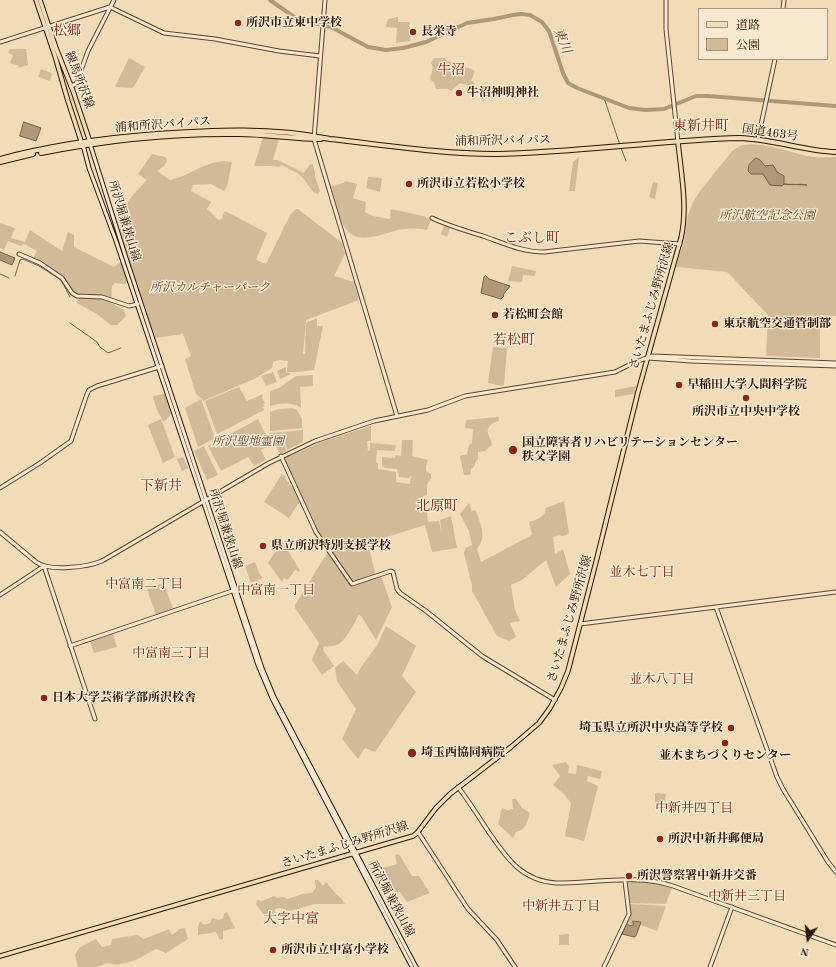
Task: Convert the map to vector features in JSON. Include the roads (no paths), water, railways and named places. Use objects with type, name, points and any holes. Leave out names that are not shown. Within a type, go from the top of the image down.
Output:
[{"type":"highway","name":"浦和所沢バイパス","points":[[0,159],[90,142],[206,134],[256,134],[330,139],[434,152],[485,154],[678,142]]},
{"type":"highway","name":"国道463号","points":[[678,142],[729,138],[758,139],[810,149],[836,152]]},
{"type":"highway","name":"浦和所沢バイパス","points":[[0,162],[82,143]]},
{"type":"main road","name":"練馬所沢線","points":[[36,0],[72,86],[90,142]]},
{"type":"main road","name":"練馬所沢線","points":[[40,0],[68,101],[82,143]]},
{"type":"main road","name":"さいたまふじみ野所沢線","points":[[0,956],[413,836],[418,832],[436,808],[458,787],[531,730],[543,717],[555,700],[566,676],[598,558],[637,395],[680,244],[683,231],[684,214],[678,142]]},
{"type":"street","points":[[72,86],[76,84],[88,52],[114,0]]},
{"type":"street","points":[[325,0],[314,138],[397,416]]},
{"type":"street","points":[[666,0],[666,29],[678,142]]},
{"type":"street","points":[[0,42],[110,8],[164,33],[216,39],[279,51],[320,56]]},
{"type":"street","points":[[758,139],[775,60]]},
{"type":"street","name":"所沢堀兼狭山線","points":[[90,142],[139,304],[234,590],[262,668],[274,696],[412,967]]},
{"type":"street","name":"所沢堀兼狭山線","points":[[82,143],[89,168],[139,304]]},
{"type":"street","points":[[432,218],[517,248],[533,252],[639,241],[680,244]]},
{"type":"street","points":[[19,254],[40,263],[62,278],[72,293],[77,296],[102,297],[124,305],[139,304]]},
{"type":"street","points":[[0,532],[36,562],[44,566],[80,567],[98,563],[281,456],[315,441],[360,425],[397,416],[423,412],[465,396],[615,372],[652,356],[836,363]]},
{"type":"street","points":[[648,358],[836,366]]},
{"type":"street","points":[[0,488],[40,463],[71,441],[84,399],[89,390],[97,386],[160,367]]},
{"type":"street","points":[[281,456],[316,532],[352,584],[391,571],[393,572],[397,589],[400,593],[426,611],[482,656],[555,700]]},
{"type":"street","points":[[0,595],[44,566]]},
{"type":"street","points":[[44,566],[95,719]]},
{"type":"street","points":[[70,646],[234,590]]},
{"type":"street","points":[[580,624],[836,592]]},
{"type":"street","points":[[716,607],[777,777],[828,862],[836,872]]},
{"type":"street","points":[[458,787],[508,859],[530,876],[542,881],[556,883],[647,880],[666,884],[836,945]]},
{"type":"street","points":[[418,832],[468,909],[497,940],[515,967]]},
{"type":"street","name":"所沢堀兼狭山線","points":[[355,853],[416,967]]},
{"type":"street","points":[[604,967],[629,914],[625,880]]},
{"type":"street","points":[[710,967],[732,907]]},
{"type":"waterway","name":"東川","points":[[270,0],[297,19],[331,27],[368,47],[386,50],[403,48],[426,42],[467,23],[513,15],[530,15],[542,22],[549,31],[563,73],[568,83],[577,88],[629,108],[645,110],[664,109],[696,96],[836,106]]},
{"type":"waterway","points":[[604,98],[620,145]]},
{"type":"waterway","points":[[621,148],[626,161]]},
{"type":"waterway","points":[[15,276],[20,260],[23,259],[39,266],[61,280],[70,297]]},
{"type":"waterway","points":[[0,274],[9,278]]},
{"type":"waterway","points":[[70,323],[97,342],[100,347],[108,353],[121,348]]},
{"type":"place","name":"所沢市立東中学校","points":[[238,23]]},
{"type":"place","name":"長栄寺","points":[[413,32]]},
{"type":"place","name":"牛沼神明神社","points":[[459,93]]},
{"type":"place","name":"所沢市立若松小学校","points":[[409,184]]},
{"type":"place","name":"若松町会館","points":[[495,315]]},
{"type":"place","name":"東京航空交通管制部","points":[[715,324]]},
{"type":"place","name":"早稲田大学人間科学院","points":[[679,385]]},
{"type":"place","name":"所沢市立中央中学校","points":[[746,398]]},
{"type":"place","name":"国立障害者リハビリテーションセンター 秩父学園","points":[[513,450]]},
{"type":"place","name":"県立所沢特別支援学校","points":[[263,546]]},
{"type":"place","name":"日本大学芸術学部所沢校舎","points":[[44,698]]},
{"type":"place","name":"埼玉県立所沢中央高等学校","points":[[731,728]]},
{"type":"place","name":"並木まちづくりセンター","points":[[725,743]]},
{"type":"place","name":"埼玉西協同病院","points":[[412,753]]},
{"type":"place","name":"所沢中新井郵便局","points":[[660,839]]},
{"type":"place","name":"所沢警察署中新井交番","points":[[629,876]]},
{"type":"place","name":"所沢市立中富小学校","points":[[273,950]]},
{"type":"district","name":"松郷","points":[[67,31]]},
{"type":"district","name":"牛沼","points":[[451,70]]},
{"type":"district","name":"東新井町","points":[[701,126]]},
{"type":"district","name":"こぶし町","points":[[532,238]]},
{"type":"district","name":"若松町","points":[[514,340]]},
{"type":"district","name":"下新井","points":[[161,486]]},
{"type":"district","name":"北原町","points":[[437,506]]},
{"type":"district","name":"並木七丁目","points":[[642,573]]},
{"type":"district","name":"中富南二丁目","points":[[144,585]]},
{"type":"district","name":"中富南一丁目","points":[[276,591]]},
{"type":"district","name":"中富南三丁目","points":[[171,654]]},
{"type":"district","name":"並木八丁目","points":[[662,680]]},
{"type":"district","name":"中新井四丁目","points":[[694,809]]},
{"type":"district","name":"中新井三丁目","points":[[747,897]]},
{"type":"district","name":"中新井五丁目","points":[[561,907]]},
{"type":"district","name":"大字中富","points":[[291,919]]},
{"type":"park label","name":"所沢航空記念公園","points":[[767,216]]},
{"type":"park label","name":"所沢カルチャーパーク","points":[[210,288]]},
{"type":"park label","name":"所沢聖地霊園","points":[[248,442]]}]
